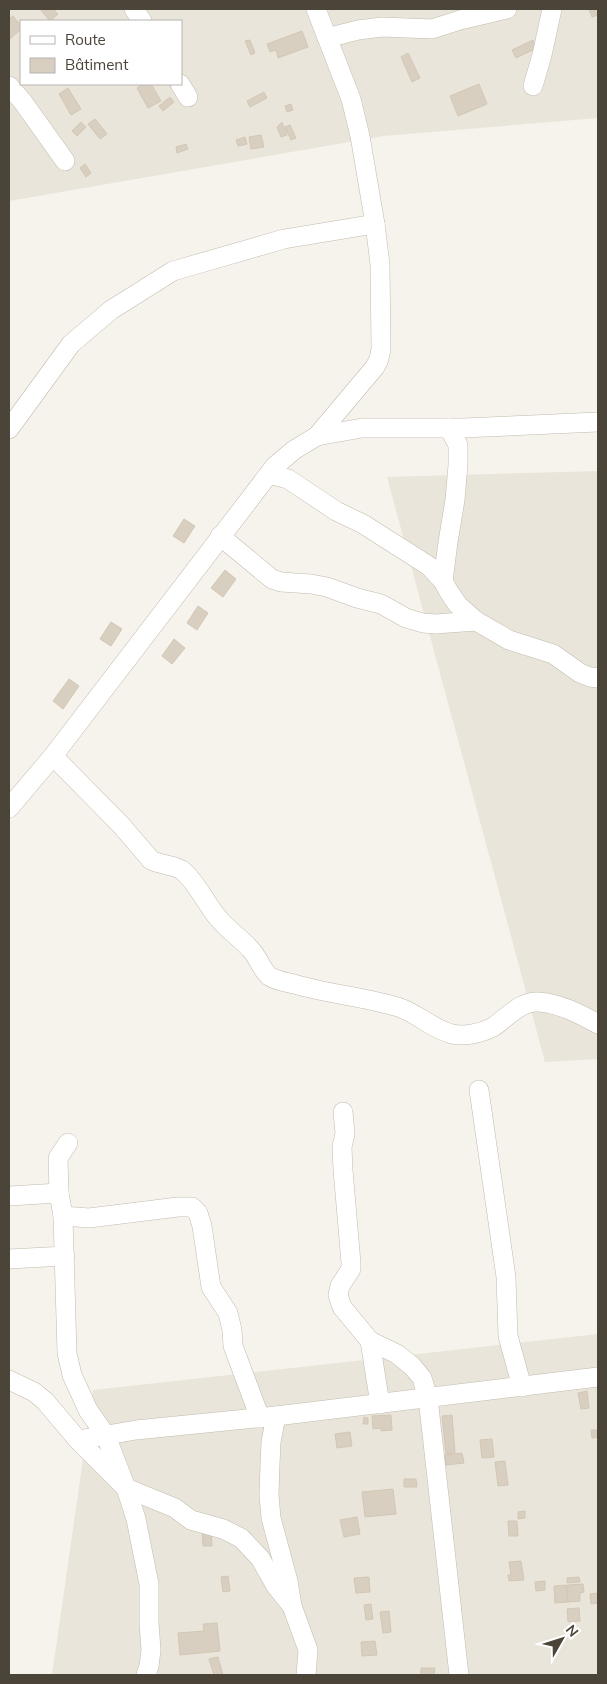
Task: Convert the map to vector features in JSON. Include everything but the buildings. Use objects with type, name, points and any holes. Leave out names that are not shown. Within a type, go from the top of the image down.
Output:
[{"type":"street","points":[[134,9],[141,20]]},
{"type":"street","points":[[9,808],[53,756],[274,466],[294,450],[317,436],[375,367],[379,359],[380,264],[376,224],[360,136],[351,100],[316,9]]},
{"type":"street","points":[[327,38],[358,30],[382,27],[432,29],[507,9]]},
{"type":"street","points":[[533,86],[552,9]]},
{"type":"street","points":[[9,86],[23,102],[65,161]]},
{"type":"street","points":[[9,429],[71,344],[111,310],[173,271],[284,239],[376,224]]},
{"type":"street","points":[[317,436],[362,428],[449,428],[598,422]]},
{"type":"street","points":[[443,581],[455,500],[458,465],[458,445],[449,428]]},
{"type":"street","points":[[269,474],[288,479],[336,511],[363,524],[428,566],[443,581],[458,605],[476,621],[509,640],[553,654],[580,674],[598,678]]},
{"type":"street","points":[[220,536],[272,579],[281,582],[327,587],[381,604],[406,618],[423,623],[476,621]]},
{"type":"street","points":[[53,756],[121,825],[151,860],[158,864],[181,869],[219,919],[251,950],[270,977],[318,991],[397,1007],[406,1010],[433,1026],[458,1035],[492,1028],[504,1017],[524,1005],[537,1001],[578,1013],[598,1024]]},
{"type":"street","points":[[479,1090],[506,1277],[508,1336],[514,1388]]},
{"type":"street","points":[[343,1112],[345,1134],[342,1147],[342,1170],[351,1269],[340,1286],[338,1296],[342,1307],[370,1341],[405,1359],[422,1378],[428,1398],[459,1675]]},
{"type":"street","points":[[68,1143],[58,1158],[59,1194],[63,1216],[65,1256],[67,1352],[72,1375],[88,1410],[106,1436],[136,1519],[149,1584],[151,1650],[146,1675]]},
{"type":"street","points":[[9,1196],[59,1194]]},
{"type":"street","points":[[63,1216],[89,1218],[178,1207],[192,1207],[198,1213],[202,1226],[211,1287],[228,1313],[233,1346],[268,1417],[272,1442],[269,1485],[271,1518],[288,1582],[292,1606],[308,1650],[306,1675]]},
{"type":"street","points":[[9,1259],[65,1256]]},
{"type":"street","points":[[370,1341],[380,1404]]},
{"type":"street","points":[[78,1440],[136,1430],[268,1417],[598,1377]]},
{"type":"street","points":[[9,1380],[34,1392],[45,1402],[78,1440],[126,1488],[175,1508],[191,1520],[223,1529],[241,1538],[260,1558],[276,1586],[292,1606]]},
{"type":"shaded area","points":[[9,9],[598,9],[598,118],[384,136],[9,201]]},
{"type":"shaded area","points":[[598,471],[598,1059],[545,1062],[387,477]]},
{"type":"shaded area","points":[[598,1334],[598,1675],[52,1675],[93,1390]]}]
